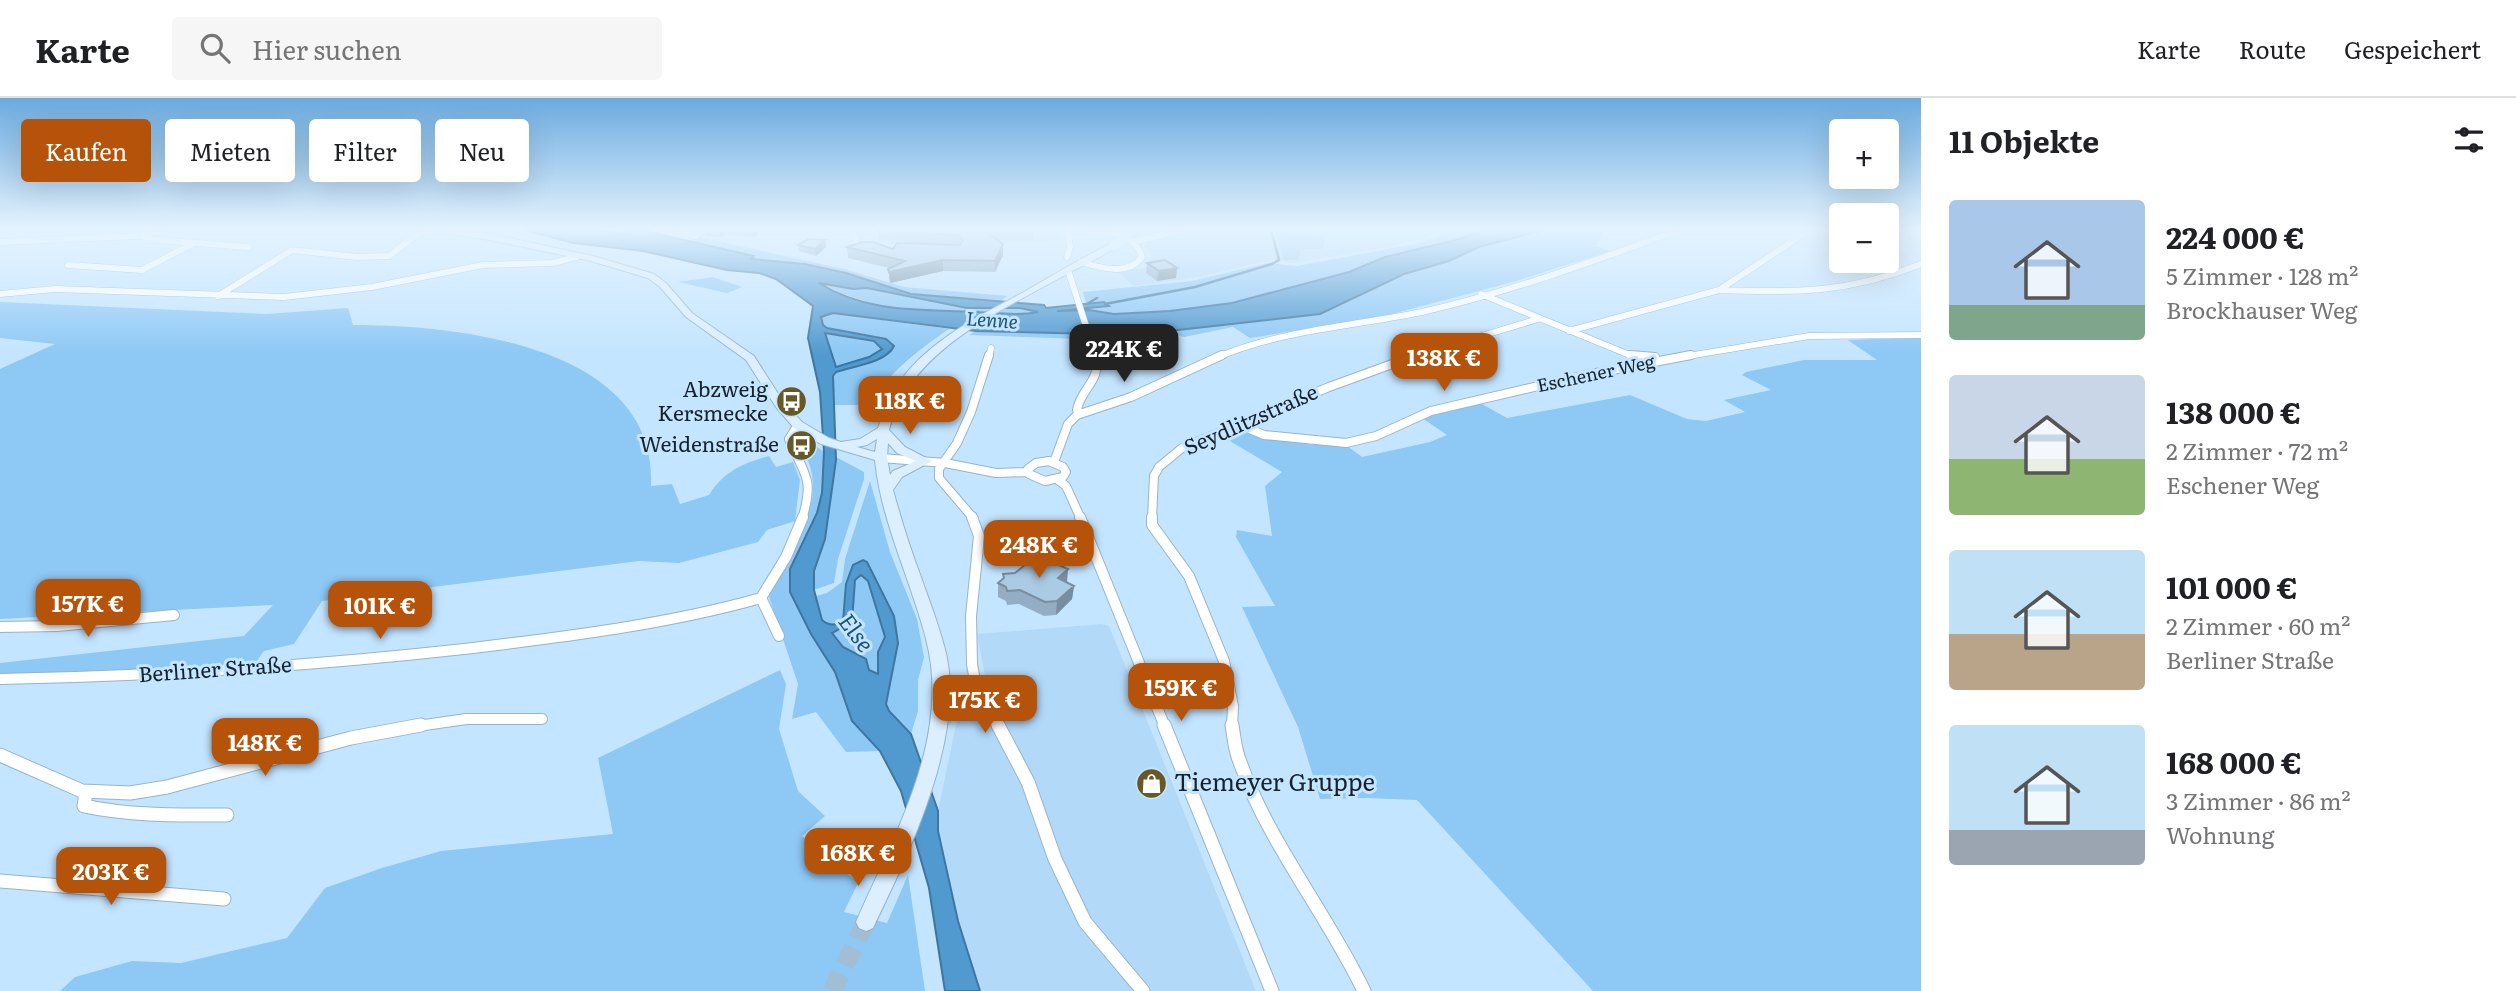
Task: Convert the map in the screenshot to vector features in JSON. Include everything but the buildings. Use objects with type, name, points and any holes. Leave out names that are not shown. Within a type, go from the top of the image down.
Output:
[{"type":"main road","points":[[639,271],[656,279],[689,315],[750,358],[780,405],[798,425],[814,436],[843,448],[881,458]]},
{"type":"main road","points":[[866,922],[924,780],[938,728],[941,678],[936,643],[903,546],[881,458],[883,430],[891,403],[917,365],[932,351],[1067,271]]},
{"type":"main road","points":[[843,448],[863,442],[883,430]]},
{"type":"main road","points":[[883,430],[899,449],[926,461]]},
{"type":"main road","points":[[888,488],[897,474],[926,461]]},
{"type":"street","points":[[217,296],[258,271]]},
{"type":"street","points":[[0,294],[55,289],[274,297],[326,293],[451,271]]},
{"type":"street","points":[[1068,271],[1088,339],[1098,363],[1096,380],[1078,403],[1077,410],[1080,414]]},
{"type":"street","points":[[1028,472],[1029,467],[1034,464],[1054,462],[1060,456],[1066,427],[1080,414],[1130,397],[1213,359],[1259,342],[1387,319],[1481,294],[1553,271]]},
{"type":"street","points":[[1719,290],[1748,271]]},
{"type":"street","points":[[1569,331],[1719,290],[1833,291],[1870,283],[1903,271]]},
{"type":"street","points":[[1481,294],[1632,356],[1684,357]]},
{"type":"street","name":"Seydlitzstraße","points":[[1364,991],[1268,821],[1239,761],[1232,724],[1233,706],[1224,661],[1189,576],[1152,524],[1151,495],[1154,476],[1159,467],[1182,448],[1238,424],[1401,361],[1538,319]]},
{"type":"street","name":"Eschener Weg","points":[[1238,424],[1264,435],[1346,443],[1376,436],[1431,411],[1586,375],[1766,341],[1809,336],[1921,335]]},
{"type":"street","points":[[991,348],[982,381],[960,436],[951,456],[939,469],[939,478],[975,522],[979,536],[971,616],[972,664],[977,693],[1028,782],[1055,859],[1085,922],[1143,991]]},
{"type":"street","points":[[779,635],[761,598],[779,569],[802,519],[808,492],[805,468],[789,439],[798,425]]},
{"type":"street","points":[[881,458],[945,463],[996,473],[1028,472],[1038,480],[1058,480],[1066,486],[1272,991]]},
{"type":"street","points":[[1054,462],[1066,471],[1058,480]]},
{"type":"street","name":"Berliner Straße","points":[[0,679],[108,678],[278,667],[485,647],[539,641],[699,614],[761,598]]},
{"type":"street","points":[[0,627],[57,626],[174,615]]},
{"type":"street","points":[[0,755],[86,792],[112,793],[176,784],[349,739],[438,723],[490,718],[542,719]]},
{"type":"street","points":[[86,792],[84,806],[98,810],[178,816],[227,815]]},
{"type":"street","points":[[0,881],[224,899]]},
{"type":"shaded area","points":[[830,271],[850,271],[904,287],[1008,296],[1001,300],[911,294],[846,273]]},
{"type":"shaded area","points":[[1127,271],[1225,271],[1133,286],[1119,272]]},
{"type":"shaded area","points":[[1235,271],[1352,271],[1232,303],[1170,311],[1114,314],[1089,310],[1056,310],[1108,306],[1104,302],[1086,303],[1083,292],[1192,281]]},
{"type":"shaded area","points":[[1416,271],[1548,271],[1384,316],[1250,338],[1233,327],[1184,337],[1169,333],[1150,337],[1145,330],[1178,330],[1320,314]]},
{"type":"shaded area","points":[[713,277],[742,287],[727,293],[678,282]]},
{"type":"shaded area","points":[[817,281],[967,308],[1020,308],[1039,313],[932,311],[893,307],[856,298]]},
{"type":"shaded area","points":[[0,302],[267,314],[348,308],[353,325],[444,330],[494,339],[543,353],[587,373],[622,401],[644,439],[651,486],[672,484],[680,504],[709,495],[728,474],[751,462],[769,456],[776,467],[793,462],[800,480],[795,521],[767,530],[758,542],[679,563],[639,561],[322,601],[294,644],[264,651],[253,666],[0,675],[0,663],[244,636],[273,605],[0,619],[0,369],[55,344],[0,338]]},
{"type":"shaded area","points":[[833,313],[949,329],[904,363],[885,382],[869,405],[834,405],[832,381],[836,372],[882,357],[886,339],[827,328],[821,318]]},
{"type":"shaded area","points":[[976,331],[1080,333],[1082,339],[969,335]]},
{"type":"shaded area","points":[[825,333],[875,341],[882,349],[869,357],[836,367]]},
{"type":"shaded area","points":[[1921,337],[1921,991],[1593,991],[1417,800],[1320,799],[1298,727],[1242,607],[1275,606],[1236,537],[1237,530],[1272,536],[1265,486],[1282,472],[1223,437],[1237,430],[1311,445],[1346,445],[1362,457],[1430,442],[1447,435],[1422,418],[1480,403],[1507,418],[1630,395],[1687,419],[1706,421],[1745,412],[1724,400],[1771,390],[1742,375],[1746,372],[1804,360],[1877,360],[1848,340]]},
{"type":"shaded area","points":[[812,443],[824,452],[822,493],[817,513],[790,569],[811,634],[835,672],[852,721],[880,751],[846,752],[816,712],[792,719],[798,684],[769,597],[808,516],[813,484],[803,448]]},
{"type":"shaded area","points":[[836,457],[864,472],[864,479],[838,559],[834,583],[814,590],[814,571],[825,539]]},
{"type":"shaded area","points":[[870,481],[890,552],[917,619],[924,657],[918,680],[918,711],[911,734],[889,711],[886,704],[898,643],[894,616],[867,562],[846,584],[843,621],[832,625],[822,620],[816,596],[827,593],[842,582],[845,559]]},
{"type":"shaded area","points":[[861,575],[868,581],[885,637],[878,652],[879,675],[869,670],[866,659],[843,647],[832,633],[853,617],[855,580]]},
{"type":"shaded area","points":[[1102,624],[1109,626],[1256,991],[980,991],[958,921],[938,831],[938,811],[961,701],[989,697],[977,634]]},
{"type":"shaded area","points":[[780,670],[786,684],[779,729],[798,791],[825,816],[802,836],[858,883],[844,912],[887,923],[908,875],[925,991],[60,991],[75,977],[132,961],[181,963],[287,938],[325,888],[441,851],[613,834],[598,758]]},
{"type":"water","name":"Lenne","points":[[734,271],[835,271],[911,294],[1044,305],[1046,308],[1104,302],[1109,306],[1057,311],[1089,310],[1114,314],[1170,311],[1232,303],[1352,271],[1416,271],[1320,314],[1178,330],[1096,334],[976,331],[833,313],[821,317],[827,328],[886,339],[894,346],[877,360],[836,372],[833,376],[836,460],[825,539],[814,571],[814,590],[822,620],[830,624],[840,623],[843,621],[846,584],[853,565],[863,560],[867,562],[894,616],[898,643],[886,704],[889,711],[911,734],[938,811],[938,831],[958,921],[980,991],[945,991],[929,888],[901,791],[880,751],[852,721],[835,672],[811,634],[790,592],[790,569],[817,513],[822,493],[824,452],[820,392],[808,338],[813,306],[776,279],[759,273]],"holes":[[[819,283],[853,289],[867,288],[967,308],[1020,308],[1038,312],[1008,314],[896,308],[857,300]],[[825,333],[874,341],[882,349],[869,357],[836,367]],[[861,575],[868,581],[885,637],[878,652],[878,674],[869,670],[866,659],[843,647],[832,633],[852,622],[855,580]]]},
{"type":"waterway","points":[[1105,304],[1195,287],[1250,271]]},
{"type":"waterway","points":[[1087,304],[1097,298]]},
{"type":"tunnel","points":[[832,991],[866,922]]},
{"type":"place","name":"Abzweig Kersmecke","points":[[791,402]]},
{"type":"place","name":"Weidenstraße","points":[[802,445]]},
{"type":"place","name":"Tiemeyer Gruppe","points":[[1151,783]]},
{"type":"water label","name":"Else","points":[[856,633]]}]
